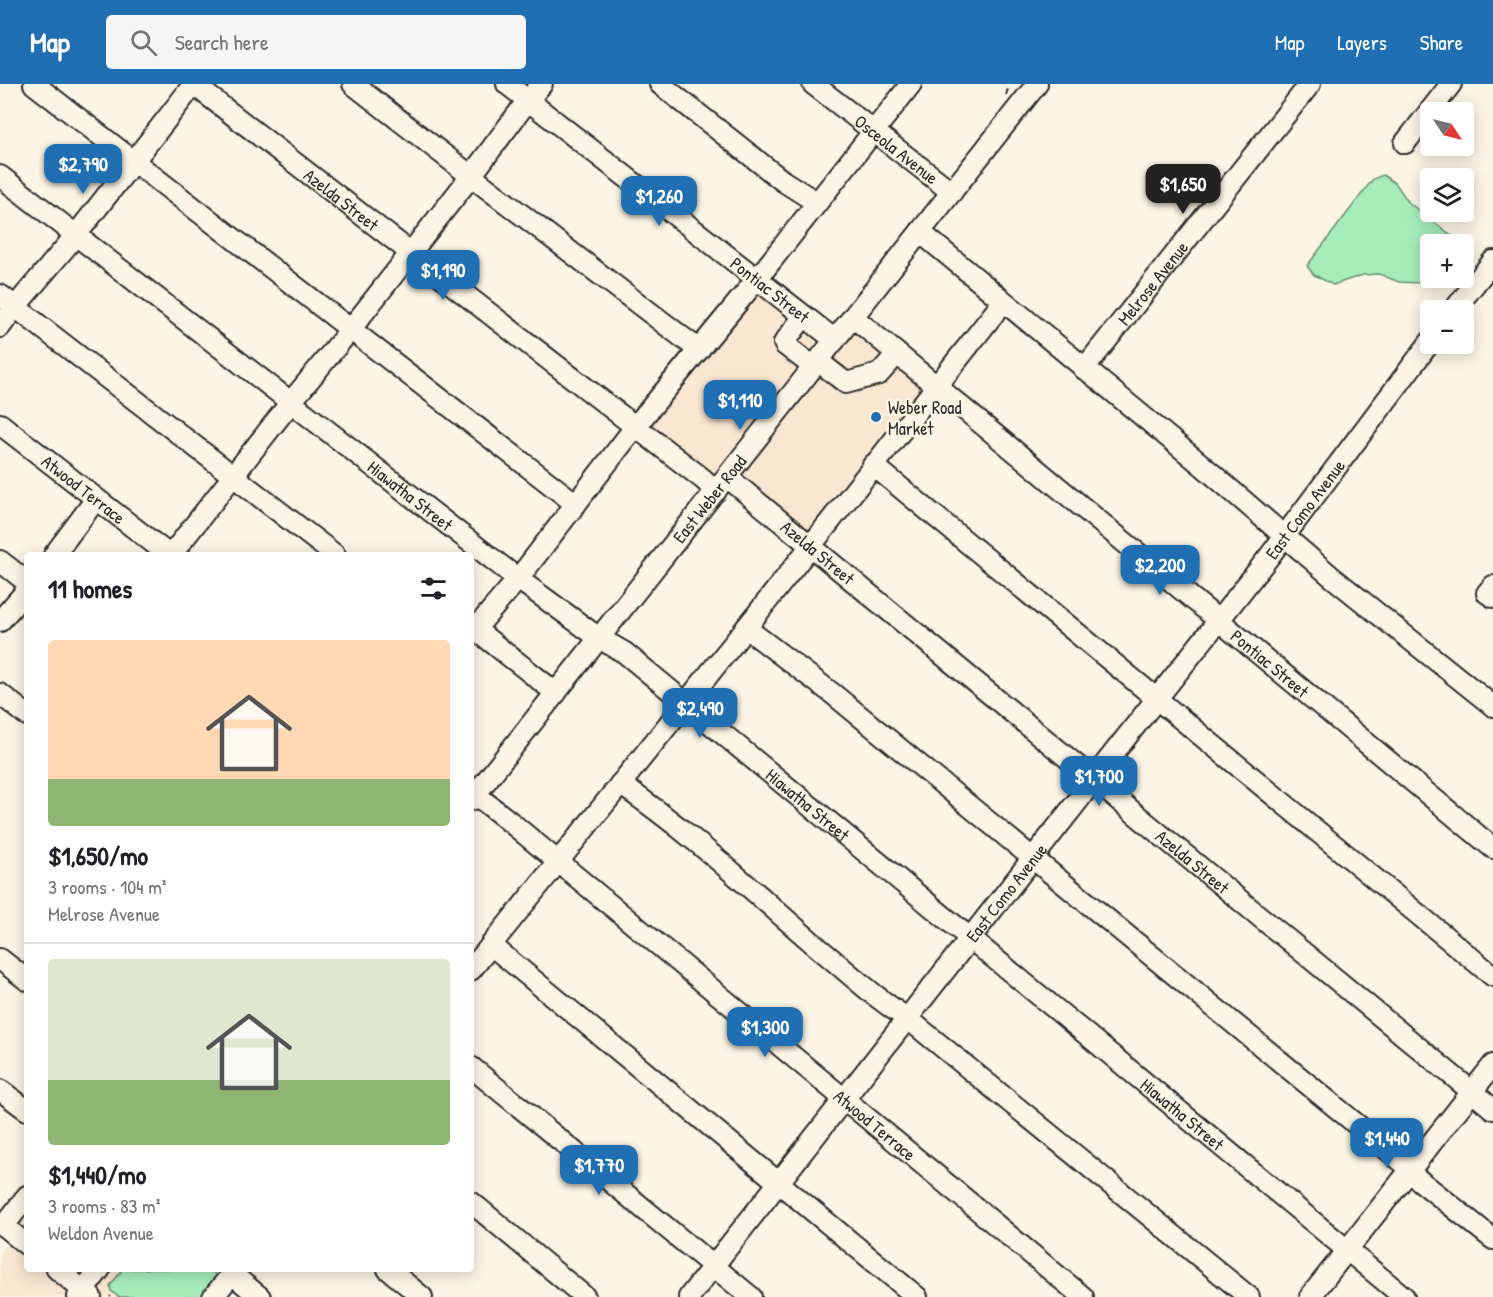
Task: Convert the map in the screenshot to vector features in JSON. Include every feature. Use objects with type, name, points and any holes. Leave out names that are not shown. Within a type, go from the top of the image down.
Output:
[{"type":"street","points":[[34,84],[576,504]]},
{"type":"street","points":[[0,327],[8,301],[75,235],[194,84]]},
{"type":"street","name":"Azelda Street","points":[[194,84],[703,479],[721,484],[810,545],[1493,1109]]},
{"type":"street","points":[[353,84],[699,350]]},
{"type":"street","name":"Pontiac Street","points":[[507,84],[835,340]]},
{"type":"street","points":[[172,552],[542,84]]},
{"type":"street","points":[[660,84],[783,181],[816,202]]},
{"type":"street","name":"Osceola Avenue","points":[[813,84],[952,192]]},
{"type":"street","points":[[474,631],[518,579],[636,427],[911,84]]},
{"type":"street","name":"East Weber Road","points":[[474,793],[556,693],[1037,84]]},
{"type":"street","name":"Melrose Avenue","points":[[1084,369],[1310,84]]},
{"type":"street","points":[[1405,143],[1451,84]]},
{"type":"street","name":"Hiawatha Street","points":[[0,176],[518,579],[599,638],[625,652],[1404,1297]]},
{"type":"street","points":[[920,232],[1203,466],[1332,577],[1493,706]]},
{"type":"street","points":[[1462,300],[1493,261]]},
{"type":"street","points":[[8,301],[331,552]]},
{"type":"street","points":[[474,966],[746,628],[1003,302]]},
{"type":"street","points":[[804,316],[784,342],[787,347],[846,383],[879,374],[897,354]]},
{"type":"street","name":"Pontiac Street","points":[[853,317],[1493,848]]},
{"type":"street","name":"East Como Avenue","points":[[689,1297],[1219,621],[1421,354]]},
{"type":"street","name":"Atwood Terrace","points":[[0,424],[166,552]]},
{"type":"street","points":[[873,465],[1493,976]]},
{"type":"street","points":[[56,552],[96,499]]},
{"type":"street","points":[[0,561],[24,580]]},
{"type":"street","points":[[0,621],[24,593]]},
{"type":"street","points":[[746,628],[833,694],[1493,1239]]},
{"type":"street","points":[[474,633],[556,693]]},
{"type":"street","points":[[0,694],[24,713]]},
{"type":"street","points":[[620,784],[706,850],[847,971],[1249,1297]]},
{"type":"street","name":"Atwood Terrace","points":[[474,797],[557,861],[1083,1297]]},
{"type":"street","points":[[491,945],[917,1297]]},
{"type":"street","points":[[0,959],[24,978]]},
{"type":"street","points":[[1310,1297],[1493,1065]]},
{"type":"street","points":[[474,1069],[751,1297]]},
{"type":"street","points":[[0,1089],[24,1108]]},
{"type":"street","points":[[24,1199],[2,1224],[24,1242]]},
{"type":"street","points":[[474,1204],[585,1297]]},
{"type":"street","points":[[60,1272],[84,1295],[98,1272]]},
{"type":"street","points":[[213,1297],[234,1272],[260,1297]]},
{"type":"street","points":[[392,1272],[422,1297]]},
{"type":"shaded area","points":[[754,276],[834,339],[852,318],[936,387],[809,547],[728,477],[713,493],[634,428]]},
{"type":"shaded area","points":[[24,1205],[24,1272],[235,1272],[215,1297],[0,1297],[0,1252],[13,1235]]},
{"type":"green space","points":[[1383,175],[1396,184],[1409,203],[1420,211],[1420,222],[1434,222],[1450,234],[1420,234],[1420,283],[1399,282],[1379,274],[1363,275],[1333,285],[1314,275],[1307,266],[1373,179]]},
{"type":"green space","points":[[121,1272],[213,1272],[222,1280],[209,1297],[119,1297],[111,1291],[110,1286]]},
{"type":"place","name":"Weber Road Market","points":[[876,417]]}]
